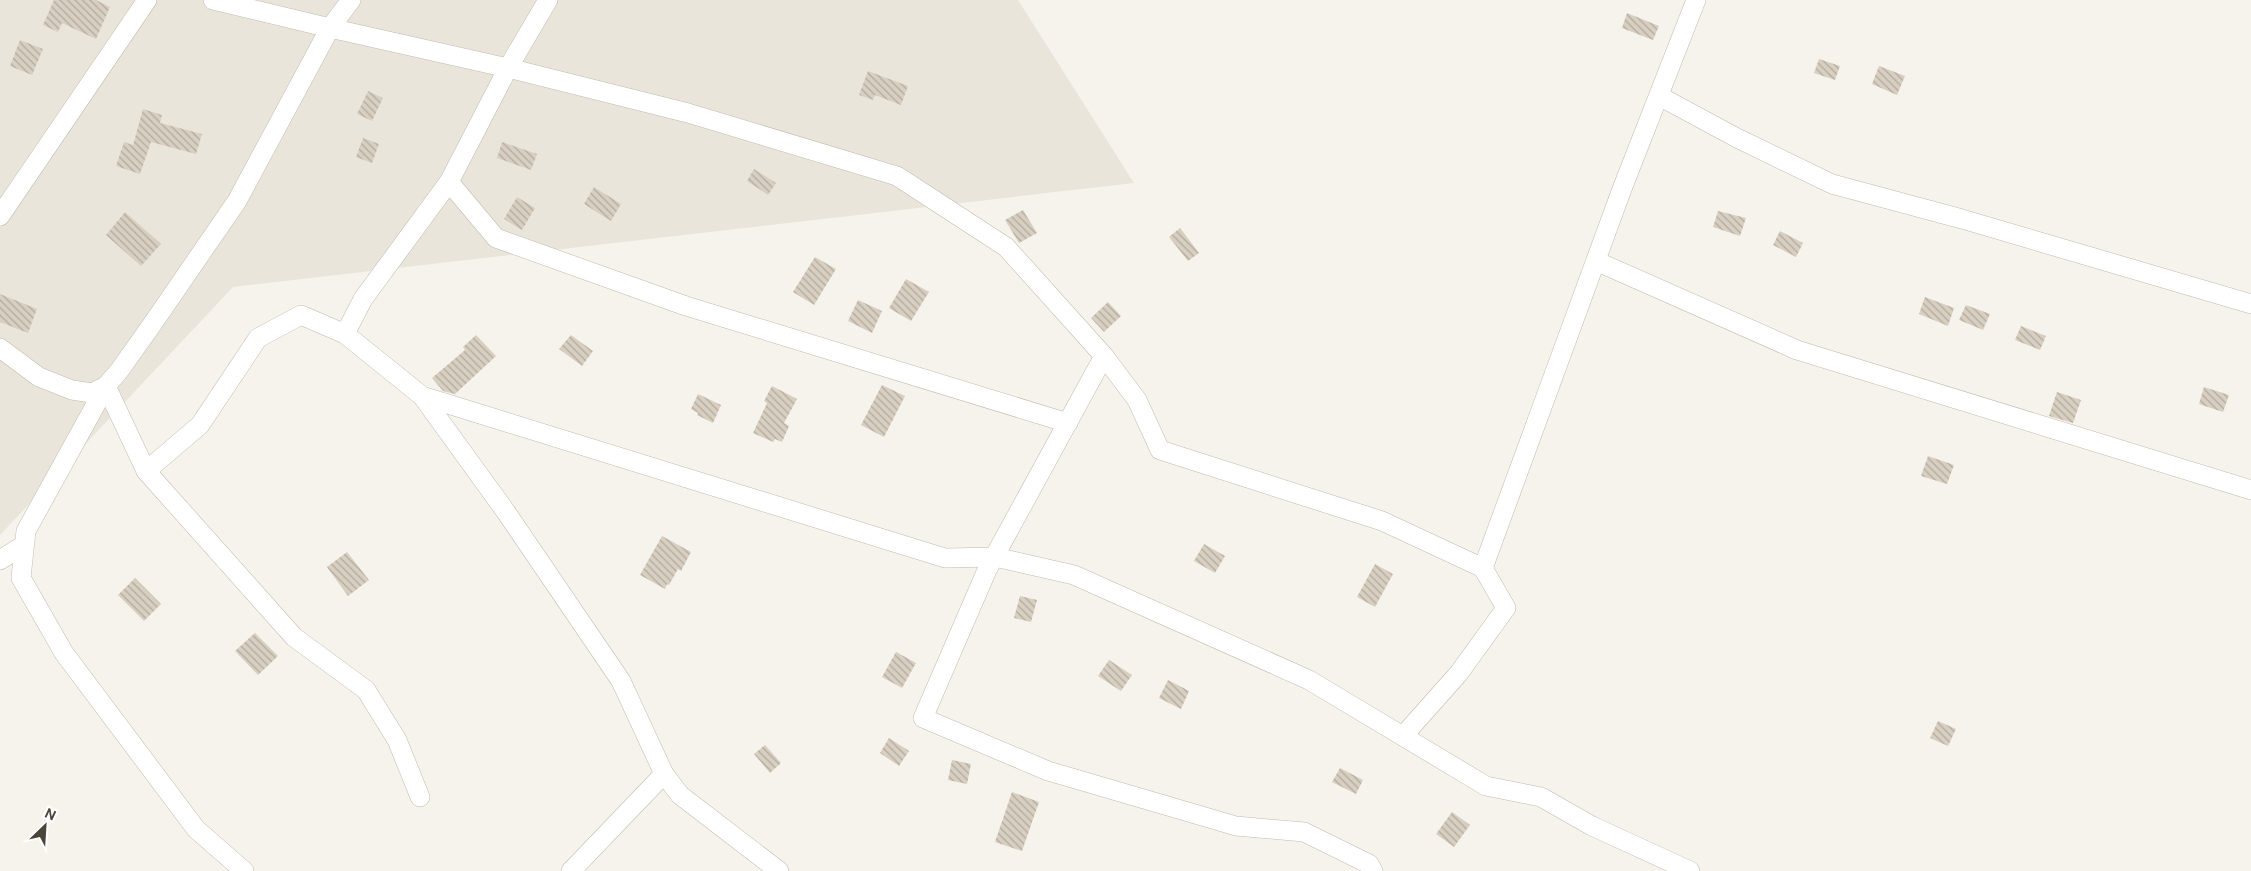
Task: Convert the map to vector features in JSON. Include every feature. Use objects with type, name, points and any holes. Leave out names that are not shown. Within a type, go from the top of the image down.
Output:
[{"type":"street","points":[[0,216],[147,0]]},
{"type":"street","points":[[213,0],[508,68],[688,113],[897,176],[1006,247],[1104,356],[1137,400],[1160,450],[1382,521],[1483,568],[1506,608],[1458,673],[1403,736]]},
{"type":"street","points":[[244,871],[196,829],[64,653],[21,578],[24,545],[26,531],[106,386],[151,326],[237,201],[330,28],[351,0]]},
{"type":"street","points":[[345,334],[363,299],[449,182],[508,68],[548,0]]},
{"type":"street","points":[[1483,568],[1596,261],[1696,0]]},
{"type":"street","points":[[1659,96],[1737,138],[1832,184],[1962,219],[2251,304]]},
{"type":"street","points":[[449,182],[496,238],[686,306],[1068,423]]},
{"type":"street","points":[[1596,261],[1797,350],[2251,490]]},
{"type":"street","points":[[146,471],[200,425],[258,338],[301,315],[345,334],[422,396],[506,512],[622,681],[664,774],[680,795],[779,871]]},
{"type":"street","points":[[0,348],[39,377],[72,390],[92,393],[106,386]]},
{"type":"street","points":[[1104,356],[995,557],[923,718],[1048,771],[1236,826],[1304,832],[1369,864],[1373,871]]},
{"type":"street","points":[[106,386],[146,471],[294,637],[366,690],[397,740],[420,797]]},
{"type":"street","points":[[422,396],[945,558],[995,557],[1074,575],[1310,680],[1486,786],[1541,796],[1592,826],[1690,871]]},
{"type":"street","points":[[0,560],[24,545]]},
{"type":"street","points":[[571,871],[664,774]]},
{"type":"shaded area","points":[[0,0],[1018,0],[1134,183],[233,287],[0,535]]},
{"type":"building","points":[[54,0],[96,0],[110,7],[96,39],[62,23],[58,32],[43,25]]},
{"type":"building","points":[[1627,13],[1659,26],[1653,40],[1622,28]]},
{"type":"building","points":[[20,40],[43,49],[32,75],[10,66]]},
{"type":"building","points":[[1819,59],[1840,66],[1835,80],[1814,73]]},
{"type":"building","points":[[1879,66],[1905,76],[1897,95],[1872,84]]},
{"type":"building","points":[[868,71],[908,86],[901,105],[875,95],[873,100],[859,95]]},
{"type":"building","points":[[368,91],[383,98],[372,121],[357,114]]},
{"type":"building","points":[[143,109],[162,115],[160,123],[202,134],[196,154],[151,142],[140,174],[116,166],[124,142],[133,145]]},
{"type":"building","points":[[363,138],[379,144],[372,163],[356,157]]},
{"type":"building","points":[[502,142],[537,154],[531,170],[497,158]]},
{"type":"building","points":[[754,169],[776,183],[768,195],[747,181]]},
{"type":"building","points":[[594,187],[621,204],[611,221],[584,204]]},
{"type":"building","points":[[517,197],[535,208],[522,230],[504,219]]},
{"type":"building","points":[[1023,210],[1037,233],[1019,243],[1005,220]]},
{"type":"building","points":[[1718,211],[1746,218],[1740,236],[1713,227]]},
{"type":"building","points":[[125,212],[161,244],[141,266],[106,235]]},
{"type":"building","points":[[1180,228],[1199,253],[1188,261],[1169,237]]},
{"type":"building","points":[[1780,231],[1803,243],[1796,257],[1773,245]]},
{"type":"building","points":[[815,257],[836,269],[814,305],[793,292]]},
{"type":"building","points":[[906,279],[929,292],[911,321],[889,308]]},
{"type":"building","points":[[0,294],[37,309],[28,333],[0,322]]},
{"type":"building","points":[[1925,297],[1954,308],[1948,326],[1919,314]]},
{"type":"building","points":[[858,300],[882,311],[872,333],[848,321]]},
{"type":"building","points":[[1108,302],[1121,316],[1104,332],[1091,318]]},
{"type":"building","points":[[1966,305],[1990,314],[1983,330],[1959,320]]},
{"type":"building","points":[[2021,326],[2046,336],[2040,350],[2015,340]]},
{"type":"building","points":[[476,335],[496,356],[455,394],[443,391],[432,378],[465,350],[463,347]]},
{"type":"building","points":[[571,335],[593,351],[582,366],[559,349]]},
{"type":"building","points":[[882,385],[905,396],[884,437],[861,425]]},
{"type":"building","points":[[772,386],[797,399],[784,423],[789,426],[782,442],[775,439],[773,442],[753,433],[767,403],[764,401]]},
{"type":"building","points":[[2204,387],[2229,395],[2223,412],[2199,404]]},
{"type":"building","points":[[2057,392],[2081,400],[2073,423],[2049,416]]},
{"type":"building","points":[[698,394],[721,405],[713,423],[697,415],[698,413],[691,409]]},
{"type":"building","points":[[1928,456],[1954,465],[1947,484],[1921,476]]},
{"type":"building","points":[[662,536],[691,552],[681,571],[678,569],[665,589],[640,575]]},
{"type":"building","points":[[1204,544],[1225,556],[1215,573],[1194,561]]},
{"type":"building","points":[[347,552],[369,580],[348,596],[327,567]]},
{"type":"building","points":[[1375,564],[1393,574],[1375,607],[1357,597]]},
{"type":"building","points":[[135,578],[161,604],[144,621],[118,595]]},
{"type":"building","points":[[1020,596],[1037,600],[1031,622],[1014,618]]},
{"type":"building","points":[[255,633],[278,656],[258,675],[235,651]]},
{"type":"building","points":[[896,652],[916,663],[902,688],[882,677]]},
{"type":"building","points":[[1109,660],[1132,675],[1121,691],[1098,676]]},
{"type":"building","points":[[1168,680],[1189,691],[1181,709],[1159,698]]},
{"type":"building","points":[[1938,721],[1956,729],[1948,746],[1930,738]]},
{"type":"building","points":[[889,738],[909,751],[899,766],[880,753]]},
{"type":"building","points":[[765,745],[781,763],[770,773],[754,754]]},
{"type":"building","points":[[952,760],[971,764],[967,784],[948,780]]},
{"type":"building","points":[[1340,768],[1363,780],[1356,794],[1332,782]]},
{"type":"building","points":[[1012,792],[1039,802],[1022,851],[995,842]]},
{"type":"building","points":[[1452,812],[1470,825],[1454,847],[1436,834]]}]
